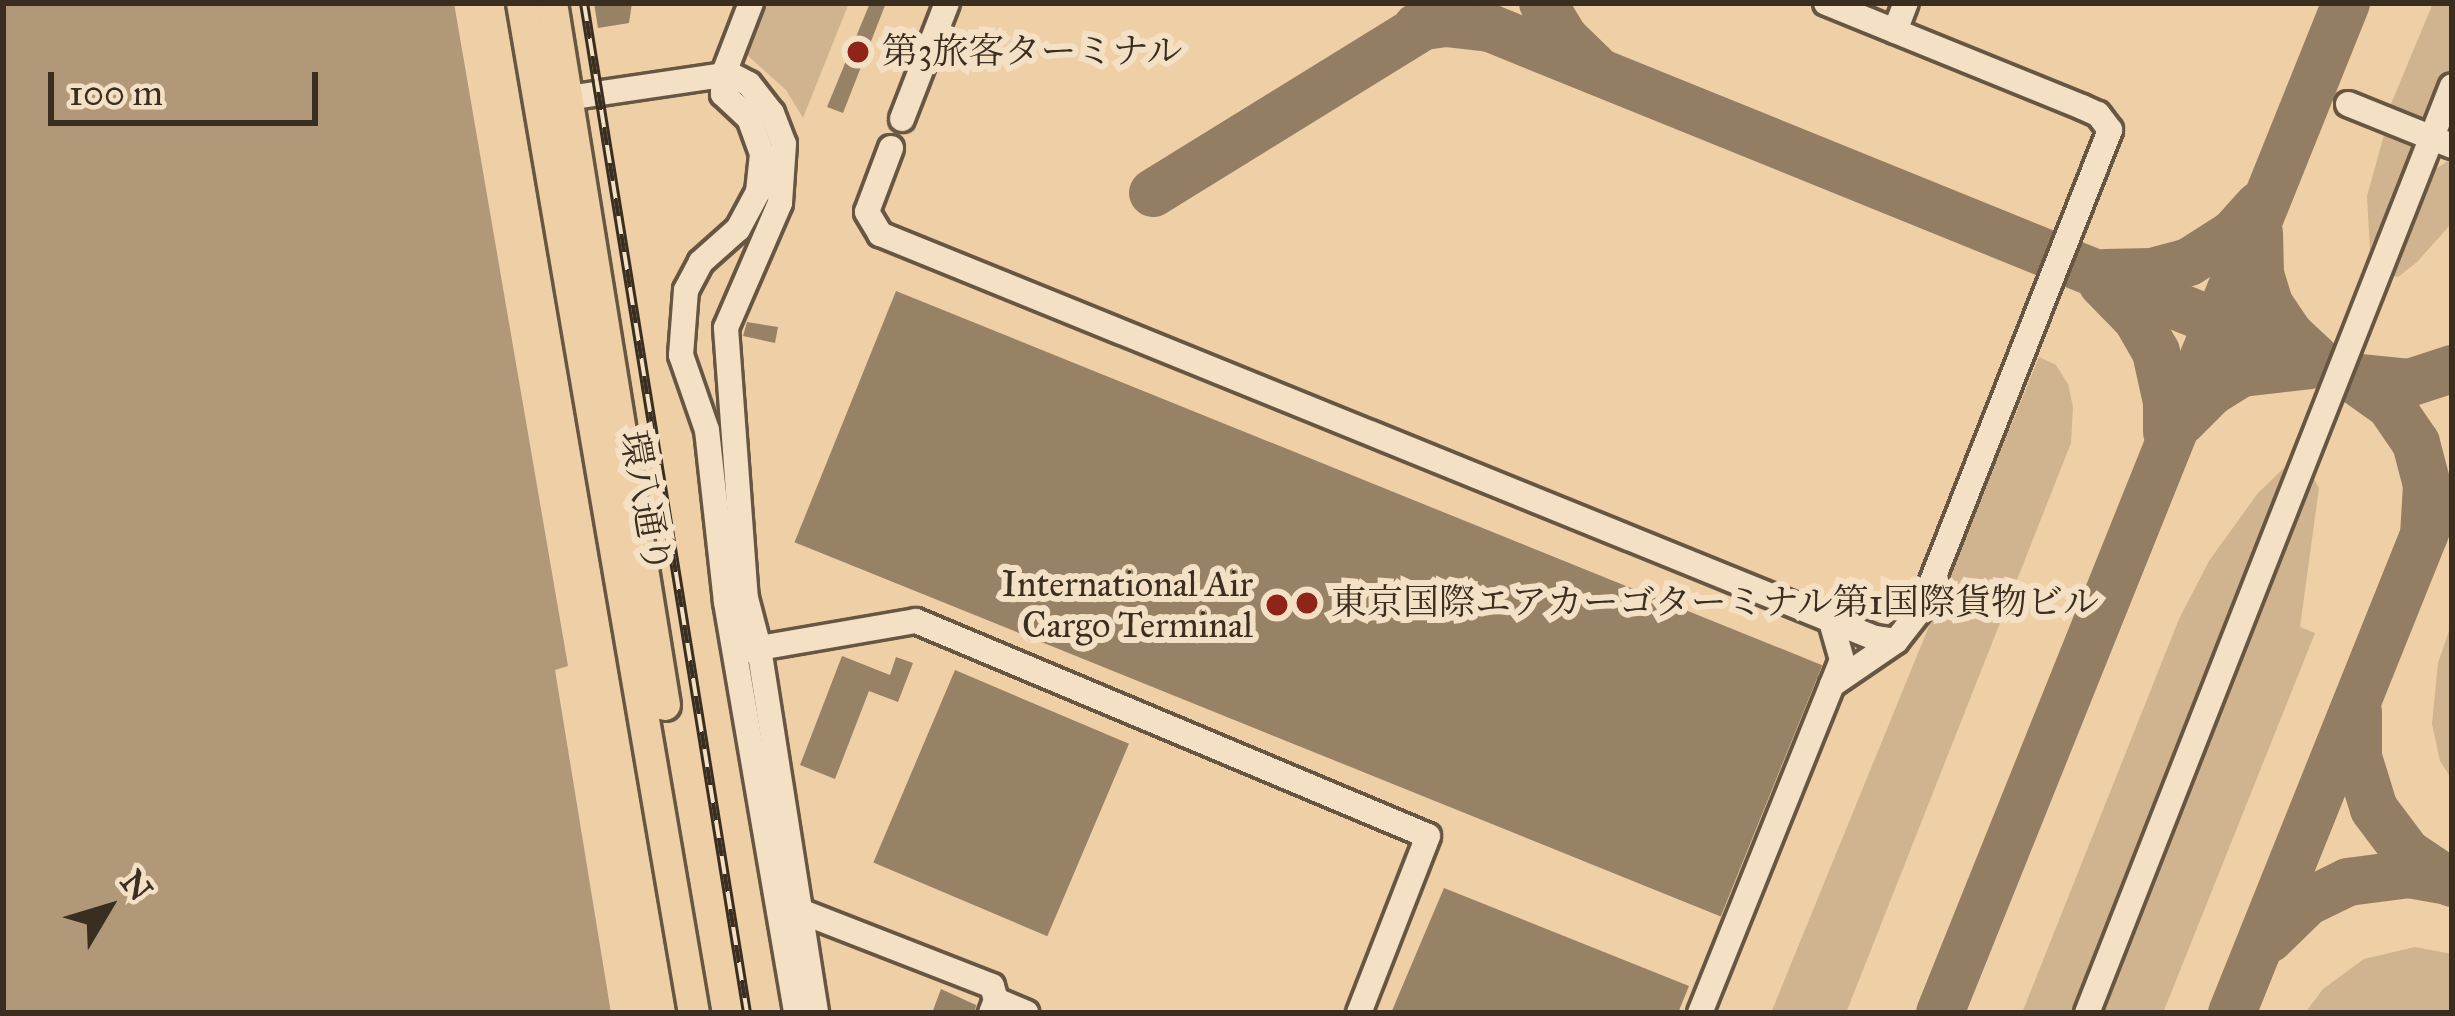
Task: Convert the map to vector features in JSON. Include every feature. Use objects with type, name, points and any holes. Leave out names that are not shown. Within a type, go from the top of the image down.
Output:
[{"type":"main road","name":"環八通り","points":[[522,3],[554,99],[714,1013]]},
{"type":"main road","name":"環八通り","points":[[552,3],[554,99],[694,1013]]},
{"type":"street","points":[[751,3],[724,73],[723,94],[749,118],[762,154],[758,192],[738,229],[701,262],[686,290],[681,355],[706,430],[816,1013]]},
{"type":"street","points":[[902,119],[947,3]]},
{"type":"street","points":[[1826,3],[2098,114],[2110,130],[1921,609],[1897,641],[1832,685]]},
{"type":"street","points":[[1894,31],[1906,3]]},
{"type":"street","points":[[554,99],[724,73],[749,84],[772,112],[784,144],[780,203],[726,328],[747,650],[796,1013]]},
{"type":"street","points":[[2087,1013],[2441,142],[2452,86]]},
{"type":"street","points":[[2348,104],[2441,142]]},
{"type":"street","points":[[891,148],[867,212],[880,234],[1897,641]]},
{"type":"street","points":[[1700,1013],[1842,660],[1830,618]]},
{"type":"street","points":[[747,650],[916,621],[1428,836],[1359,1013]]},
{"type":"street","points":[[800,911],[992,986],[994,1007],[1026,1013]]},
{"type":"shaded area","points":[[3,3],[454,3],[568,666],[555,670],[611,1013],[3,1013]]},
{"type":"shaded area","points":[[763,3],[849,3],[803,118],[786,90],[747,55],[746,43]]},
{"type":"shaded area","points":[[2433,3],[2452,3],[2452,79],[2434,118],[2413,121],[2391,113],[2391,104]]},
{"type":"shaded area","points":[[2386,128],[2417,148],[2371,269],[2367,196]]},
{"type":"shaded area","points":[[2452,161],[2452,223],[2417,262],[2398,277],[2388,275],[2437,168]]},
{"type":"shaded area","points":[[2039,357],[2056,365],[2068,384],[2073,407],[2071,443],[1846,1013],[1771,1013]]},
{"type":"shaded area","points":[[2285,467],[2311,474],[2319,488],[2300,627],[2315,633],[2163,1013],[2022,1013],[2179,619],[2209,561],[2258,493]]},
{"type":"shaded area","points":[[2452,622],[2452,780],[2440,761],[2432,724],[2438,663]]},
{"type":"shaded area","points":[[2415,947],[2452,954],[2452,1013],[2305,1013],[2323,989],[2364,959]]},
{"type":"building","points":[[594,3],[632,3],[629,23],[598,28]]},
{"type":"building","name":"第3旅客ターミナル","points":[[870,3],[886,3],[843,113],[827,107]]},
{"type":"building","name":"東京国際エアカーゴターミナル第1国際貨物ビル","points":[[896,291],[1822,665],[1721,916],[794,542]]},
{"type":"building","points":[[747,322],[778,327],[775,343],[743,336]]},
{"type":"building","points":[[842,656],[890,675],[896,657],[913,663],[898,702],[869,691],[835,779],[800,765]]},
{"type":"building","points":[[955,670],[1129,744],[1047,936],[873,862]]},
{"type":"building","points":[[1444,888],[1689,986],[1678,1013],[1391,1013]]},
{"type":"building","points":[[941,989],[976,1005],[975,1013],[932,1013]]},
{"type":"taxiway","points":[[1543,3],[1564,38],[1594,67]]},
{"type":"taxiway","points":[[1940,1013],[2346,3]]},
{"type":"taxiway","points":[[1153,193],[1445,13]]},
{"type":"taxiway","points":[[1417,27],[1446,23],[1490,28],[2349,376],[2390,405],[2416,443],[2427,485],[2424,535]]},
{"type":"taxiway","points":[[2105,273],[2152,272],[2189,262],[2233,234],[2258,206]]},
{"type":"taxiway","points":[[2259,233],[2260,274],[2269,304],[2290,335],[2316,359]]},
{"type":"taxiway","points":[[2102,283],[2137,319],[2156,352],[2167,402],[2167,432]]},
{"type":"taxiway","points":[[2182,421],[2211,392],[2242,373],[2310,365]]},
{"type":"taxiway","points":[[2352,377],[2409,383],[2452,369]]},
{"type":"taxiway","points":[[2232,1013],[2436,505]]},
{"type":"taxiway","points":[[2358,712],[2358,757],[2374,809],[2407,853],[2452,883]]},
{"type":"taxiway","points":[[2269,939],[2307,902],[2348,882],[2409,874],[2447,881]]},
{"type":"railway","points":[[584,3],[747,1013]]},
{"type":"place","name":"第3旅客ターミナル","points":[[858,52]]},
{"type":"place","name":"東京国際エアカーゴターミナル第1国際貨物ビル","points":[[1307,603]]},
{"type":"place","name":"International Air Cargo Terminal","points":[[1277,605]]}]
